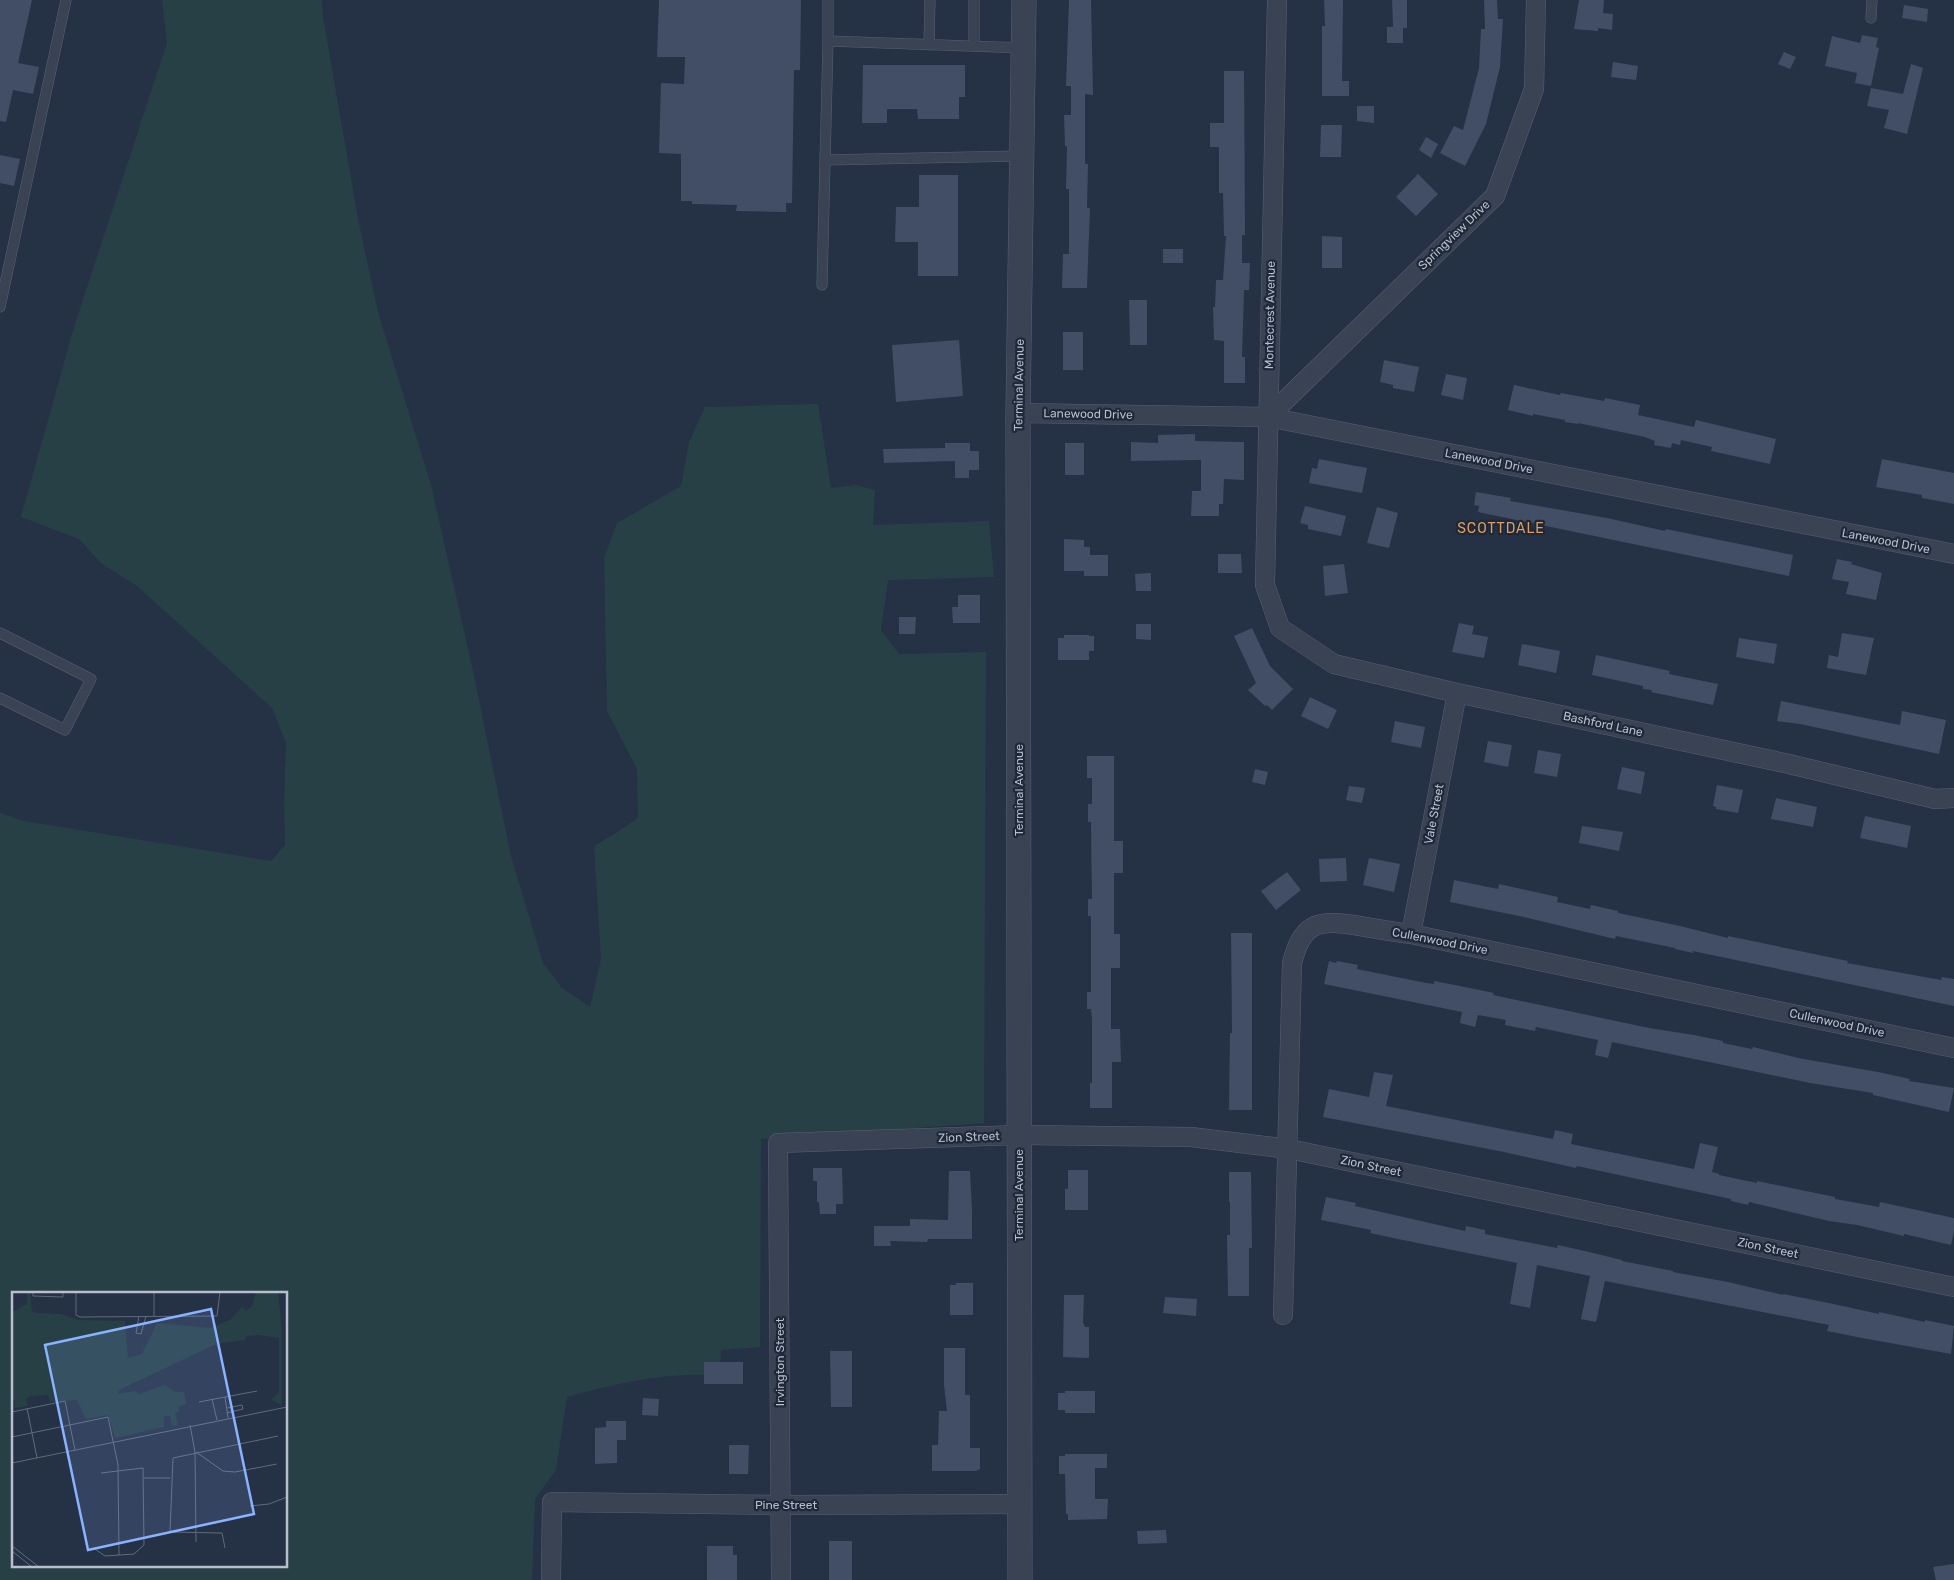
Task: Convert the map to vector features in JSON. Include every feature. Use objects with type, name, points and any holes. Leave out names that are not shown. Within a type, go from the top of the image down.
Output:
[{"type":"street","name":"Terminal Avenue","points":[[1020,1580],[1018,413],[1024,0]]},
{"type":"street","name":"Montecrest Avenue","points":[[1277,0],[1265,585],[1280,628]]},
{"type":"street","name":"Springview Drive","points":[[1268,417],[1495,196],[1534,89],[1536,0]]},
{"type":"street","name":"Lanewood Drive","points":[[1018,413],[1268,417],[1954,554]]},
{"type":"street","name":"Bashford Lane","points":[[1280,628],[1334,664],[1457,693],[1945,798]]},
{"type":"street","name":"Vale Street","points":[[1411,934],[1457,693]]},
{"type":"street","name":"Cullenwood Drive","points":[[1283,1315],[1289,1149],[1292,963],[1296,946],[1305,934],[1316,926],[1330,922],[1411,934],[1954,1048]]},
{"type":"street","name":"Zion Street","points":[[778,1143],[1019,1135],[1191,1137],[1289,1149],[1954,1287]]},
{"type":"street","name":"Irvington Street","points":[[778,1143],[781,1580]]},
{"type":"street","name":"Pine Street","points":[[551,1580],[552,1502],[781,1505],[1020,1504]]},
{"type":"lane","points":[[0,307],[66,0]]},
{"type":"lane","points":[[822,285],[828,0]]},
{"type":"lane","points":[[929,45],[930,0]]},
{"type":"lane","points":[[974,0],[974,46]]},
{"type":"lane","points":[[1871,18],[1872,0]]},
{"type":"lane","points":[[828,41],[1024,48]]},
{"type":"lane","points":[[825,160],[1022,156]]},
{"type":"lane","points":[[0,633],[91,679],[65,730],[0,698]]},
{"type":"green space","points":[[162,0],[322,0],[323,17],[358,219],[378,312],[431,485],[473,671],[511,856],[543,963],[562,988],[590,1007],[601,959],[594,846],[638,818],[637,769],[607,711],[604,558],[617,523],[681,486],[689,442],[705,407],[818,404],[831,488],[856,485],[875,490],[873,525],[989,521],[994,577],[888,580],[881,630],[899,654],[986,652],[984,1123],[761,1139],[760,1347],[721,1350],[720,1375],[662,1377],[605,1387],[567,1397],[556,1470],[535,1499],[532,1580],[0,1580],[0,813],[24,821],[271,861],[285,845],[286,743],[272,708],[137,586],[101,563],[79,539],[21,517],[74,327],[167,43]]},
{"type":"building","points":[[0,0],[32,0],[18,63],[39,67],[33,94],[13,90],[6,122],[0,121]]},
{"type":"building","points":[[659,0],[801,0],[800,70],[794,70],[792,203],[786,203],[786,212],[736,211],[737,205],[692,204],[692,201],[681,201],[681,154],[659,153],[661,83],[684,84],[685,57],[657,57]]},
{"type":"building","points":[[1069,0],[1091,0],[1093,95],[1085,94],[1085,164],[1088,164],[1087,208],[1090,208],[1087,288],[1062,288],[1063,254],[1069,254],[1069,189],[1066,189],[1067,146],[1065,146],[1064,115],[1071,115],[1071,86],[1066,86]]},
{"type":"building","points":[[1324,0],[1343,0],[1342,81],[1349,81],[1349,96],[1322,96],[1322,26],[1325,26]]},
{"type":"building","points":[[1392,0],[1407,0],[1407,28],[1403,28],[1403,43],[1387,43],[1387,27],[1393,27]]},
{"type":"building","points":[[1484,0],[1497,0],[1498,19],[1503,19],[1500,67],[1486,124],[1465,166],[1440,153],[1454,126],[1463,130],[1479,68],[1481,29],[1485,29]]},
{"type":"building","points":[[1579,0],[1604,0],[1603,13],[1613,14],[1612,30],[1598,28],[1598,31],[1574,29]]},
{"type":"building","points":[[1904,5],[1928,9],[1927,22],[1902,18]]},
{"type":"building","points":[[1862,35],[1878,38],[1876,47],[1879,48],[1871,86],[1855,83],[1857,73],[1825,66],[1832,36],[1860,43]]},
{"type":"building","points":[[1784,52],[1796,57],[1790,69],[1778,64]]},
{"type":"building","points":[[1613,62],[1638,66],[1636,80],[1611,77]]},
{"type":"building","points":[[1911,64],[1923,68],[1907,134],[1884,128],[1889,110],[1867,106],[1871,88],[1903,94]]},
{"type":"building","points":[[863,65],[965,65],[965,97],[959,97],[959,119],[918,119],[917,109],[887,109],[887,123],[862,123]]},
{"type":"building","points":[[1224,71],[1244,71],[1245,235],[1242,235],[1242,263],[1250,263],[1249,290],[1244,290],[1242,357],[1245,357],[1245,383],[1224,383],[1224,341],[1214,340],[1213,307],[1215,307],[1216,280],[1223,280],[1226,236],[1224,236],[1223,193],[1219,193],[1219,147],[1210,147],[1210,123],[1224,123]]},
{"type":"building","points":[[1357,106],[1374,106],[1374,123],[1357,121]]},
{"type":"building","points":[[1321,125],[1342,125],[1341,157],[1320,157]]},
{"type":"building","points":[[1426,137],[1438,144],[1431,158],[1419,150]]},
{"type":"building","points":[[0,155],[20,159],[14,186],[0,183]]},
{"type":"building","points":[[1418,174],[1438,194],[1416,216],[1396,197]]},
{"type":"building","points":[[919,175],[958,175],[958,276],[918,276],[918,242],[895,242],[896,207],[919,207]]},
{"type":"building","points":[[1322,236],[1342,237],[1342,268],[1322,268]]},
{"type":"building","points":[[1163,249],[1183,249],[1183,263],[1163,263]]},
{"type":"building","points":[[1129,300],[1147,300],[1147,345],[1130,345]]},
{"type":"building","points":[[1063,332],[1083,332],[1083,370],[1063,370]]},
{"type":"building","points":[[959,340],[963,396],[896,402],[892,345]]},
{"type":"building","points":[[1384,360],[1419,367],[1414,392],[1393,388],[1393,385],[1380,382]]},
{"type":"building","points":[[1446,374],[1467,378],[1463,400],[1441,395]]},
{"type":"building","points":[[1514,385],[1560,395],[1561,393],[1604,401],[1605,398],[1640,405],[1638,415],[1694,427],[1696,420],[1776,439],[1770,464],[1711,451],[1712,447],[1681,440],[1680,445],[1672,443],[1671,448],[1654,445],[1655,441],[1645,437],[1508,410]]},
{"type":"building","points":[[1195,434],[1195,441],[1244,442],[1244,480],[1224,479],[1223,504],[1219,504],[1219,516],[1191,516],[1192,491],[1201,491],[1201,460],[1131,461],[1131,442],[1158,443],[1158,435]]},
{"type":"building","points":[[945,443],[970,443],[970,451],[979,451],[979,470],[969,470],[969,478],[955,478],[955,461],[884,463],[883,449],[945,448]]},
{"type":"building","points":[[1065,443],[1084,443],[1084,475],[1065,475]]},
{"type":"building","points":[[1319,459],[1367,468],[1362,493],[1309,483],[1312,468],[1317,469]]},
{"type":"building","points":[[1882,459],[1954,473],[1954,504],[1922,498],[1922,495],[1876,487]]},
{"type":"building","points":[[1476,492],[1511,498],[1510,501],[1607,518],[1665,531],[1666,529],[1793,555],[1789,576],[1478,512],[1479,506],[1474,505]]},
{"type":"building","points":[[1305,506],[1346,516],[1341,536],[1308,529],[1308,525],[1300,523]]},
{"type":"building","points":[[1377,507],[1398,513],[1389,548],[1367,543]]},
{"type":"building","points":[[1064,539],[1084,540],[1084,547],[1090,547],[1090,555],[1108,555],[1108,576],[1084,576],[1084,571],[1064,571]]},
{"type":"building","points":[[1218,554],[1241,554],[1242,573],[1218,573]]},
{"type":"building","points":[[1837,559],[1852,562],[1851,564],[1882,573],[1876,600],[1846,594],[1849,582],[1832,579]]},
{"type":"building","points":[[1344,564],[1348,593],[1325,596],[1323,566]]},
{"type":"building","points":[[1151,573],[1151,591],[1136,591],[1135,574]]},
{"type":"building","points":[[958,595],[980,595],[980,623],[953,623],[952,607],[958,607]]},
{"type":"building","points":[[899,617],[916,617],[915,634],[899,634]]},
{"type":"building","points":[[1459,623],[1474,626],[1472,634],[1488,637],[1484,658],[1452,652]]},
{"type":"building","points":[[1136,624],[1151,624],[1151,640],[1136,639]]},
{"type":"building","points":[[1252,628],[1270,666],[1293,689],[1272,710],[1248,690],[1256,683],[1234,636]]},
{"type":"building","points":[[1842,633],[1874,638],[1866,675],[1827,668],[1829,655],[1838,657]]},
{"type":"building","points":[[1064,635],[1094,636],[1094,651],[1089,651],[1089,660],[1058,660],[1058,638],[1064,638]]},
{"type":"building","points":[[1739,638],[1777,644],[1774,664],[1736,657]]},
{"type":"building","points":[[1522,644],[1560,651],[1556,673],[1518,665]]},
{"type":"building","points":[[1596,655],[1670,671],[1669,674],[1718,684],[1713,705],[1651,692],[1652,690],[1643,689],[1643,686],[1592,675]]},
{"type":"building","points":[[1310,697],[1337,710],[1328,729],[1301,716]]},
{"type":"building","points":[[1781,701],[1900,725],[1902,711],[1946,720],[1939,754],[1800,724],[1777,721]]},
{"type":"building","points":[[1395,721],[1425,727],[1421,748],[1391,742]]},
{"type":"building","points":[[1488,741],[1512,745],[1508,767],[1484,762]]},
{"type":"building","points":[[1538,750],[1561,754],[1557,777],[1534,773]]},
{"type":"building","points":[[1087,756],[1114,756],[1114,841],[1123,841],[1123,873],[1114,873],[1114,934],[1120,934],[1120,968],[1111,968],[1111,1029],[1120,1029],[1121,1062],[1112,1062],[1112,1108],[1090,1108],[1092,1018],[1091,1009],[1087,1009],[1087,992],[1091,992],[1091,916],[1088,916],[1088,899],[1092,899],[1091,822],[1088,822],[1088,804],[1092,804],[1092,778],[1087,778]]},
{"type":"building","points":[[1622,767],[1645,772],[1641,794],[1617,789]]},
{"type":"building","points":[[1255,769],[1268,772],[1265,785],[1252,782]]},
{"type":"building","points":[[1717,785],[1743,790],[1738,813],[1716,809],[1713,806]]},
{"type":"building","points":[[1349,786],[1365,788],[1362,803],[1346,800]]},
{"type":"building","points":[[1776,798],[1817,807],[1813,827],[1771,819]]},
{"type":"building","points":[[1865,816],[1911,826],[1907,848],[1860,838]]},
{"type":"building","points":[[1582,826],[1623,832],[1619,851],[1579,843]]},
{"type":"building","points":[[1346,858],[1347,881],[1320,882],[1319,859]]},
{"type":"building","points":[[1369,858],[1400,864],[1394,892],[1363,885]]},
{"type":"building","points":[[1287,872],[1301,890],[1276,910],[1261,891]]},
{"type":"building","points":[[1454,880],[1498,889],[1499,884],[1558,897],[1557,902],[1590,909],[1591,905],[1728,938],[1728,936],[1848,961],[1847,963],[1941,980],[1942,977],[1954,979],[1954,1006],[1693,951],[1693,953],[1616,936],[1615,939],[1524,917],[1450,902]]},
{"type":"building","points":[[1231,933],[1252,933],[1252,1110],[1229,1110],[1230,1033],[1232,1033]]},
{"type":"building","points":[[1329,961],[1358,965],[1357,969],[1426,983],[1434,984],[1434,981],[1455,985],[1494,993],[1493,995],[1649,1028],[1694,1035],[1752,1049],[1753,1047],[1798,1058],[1878,1072],[1910,1079],[1909,1081],[1954,1088],[1949,1112],[1873,1095],[1873,1093],[1810,1083],[1612,1042],[1608,1058],[1595,1055],[1598,1040],[1536,1027],[1535,1031],[1505,1025],[1506,1020],[1478,1015],[1475,1027],[1460,1023],[1462,1012],[1324,984]]},
{"type":"building","points":[[1374,1072],[1393,1075],[1386,1106],[1553,1139],[1555,1130],[1573,1134],[1571,1144],[1694,1169],[1700,1143],[1718,1147],[1712,1172],[1719,1175],[1835,1197],[1835,1199],[1879,1207],[1880,1202],[1954,1218],[1951,1245],[1904,1234],[1904,1236],[1857,1225],[1829,1221],[1749,1202],[1748,1205],[1731,1201],[1731,1199],[1577,1166],[1576,1168],[1323,1117],[1329,1089],[1369,1097]]},
{"type":"building","points":[[813,1168],[842,1168],[843,1204],[836,1204],[836,1214],[820,1214],[819,1202],[817,1202],[817,1181],[813,1181]]},
{"type":"building","points":[[1068,1170],[1088,1170],[1088,1210],[1065,1210],[1065,1189],[1068,1189]]},
{"type":"building","points":[[949,1171],[970,1171],[972,1239],[928,1239],[927,1242],[890,1241],[891,1246],[874,1246],[874,1226],[910,1226],[910,1219],[948,1220]]},
{"type":"building","points":[[1229,1172],[1251,1172],[1252,1248],[1249,1248],[1249,1296],[1228,1296],[1227,1235],[1230,1235]]},
{"type":"building","points":[[1326,1197],[1356,1203],[1355,1206],[1465,1231],[1466,1226],[1485,1230],[1485,1234],[1557,1248],[1558,1245],[1622,1261],[1783,1295],[1879,1314],[1879,1312],[1954,1326],[1951,1354],[1827,1331],[1829,1325],[1605,1281],[1596,1322],[1581,1319],[1590,1276],[1537,1265],[1530,1308],[1510,1304],[1517,1263],[1370,1233],[1371,1230],[1321,1220]]},
{"type":"building","points":[[956,1283],[973,1283],[973,1315],[950,1315],[950,1285],[956,1285]]},
{"type":"building","points":[[1064,1295],[1084,1295],[1083,1323],[1085,1327],[1089,1327],[1089,1358],[1063,1357]]},
{"type":"building","points":[[1165,1297],[1197,1299],[1196,1316],[1163,1313]]},
{"type":"building","points":[[944,1348],[965,1348],[965,1395],[970,1395],[970,1448],[980,1448],[980,1469],[976,1471],[932,1471],[932,1445],[938,1445],[939,1411],[947,1411],[944,1385]]},
{"type":"building","points":[[830,1351],[852,1351],[852,1407],[831,1407]]},
{"type":"building","points":[[704,1362],[743,1362],[743,1384],[704,1384]]},
{"type":"building","points":[[1065,1391],[1095,1391],[1095,1413],[1065,1413],[1065,1410],[1058,1410],[1058,1393],[1065,1393]]},
{"type":"building","points":[[643,1398],[659,1399],[658,1416],[642,1415]]},
{"type":"building","points":[[606,1421],[626,1421],[626,1440],[617,1440],[617,1463],[595,1464],[595,1428],[606,1427]]},
{"type":"building","points":[[729,1445],[749,1445],[748,1474],[729,1474]]},
{"type":"building","points":[[1065,1454],[1107,1454],[1107,1468],[1095,1468],[1095,1499],[1108,1499],[1107,1519],[1068,1520],[1068,1514],[1066,1514],[1065,1474],[1059,1474],[1059,1456],[1065,1456]]},
{"type":"building","points":[[1166,1530],[1167,1543],[1138,1544],[1137,1531]]},
{"type":"building","points":[[829,1541],[852,1541],[852,1580],[829,1580]]},
{"type":"building","points":[[707,1546],[733,1546],[733,1555],[737,1555],[737,1580],[707,1580]]},
{"type":"building","points":[[1954,1564],[1954,1580],[1936,1580],[1933,1567]]},
{"type":"district","name":"SCOTTDALE","points":[[1501,528]]}]
